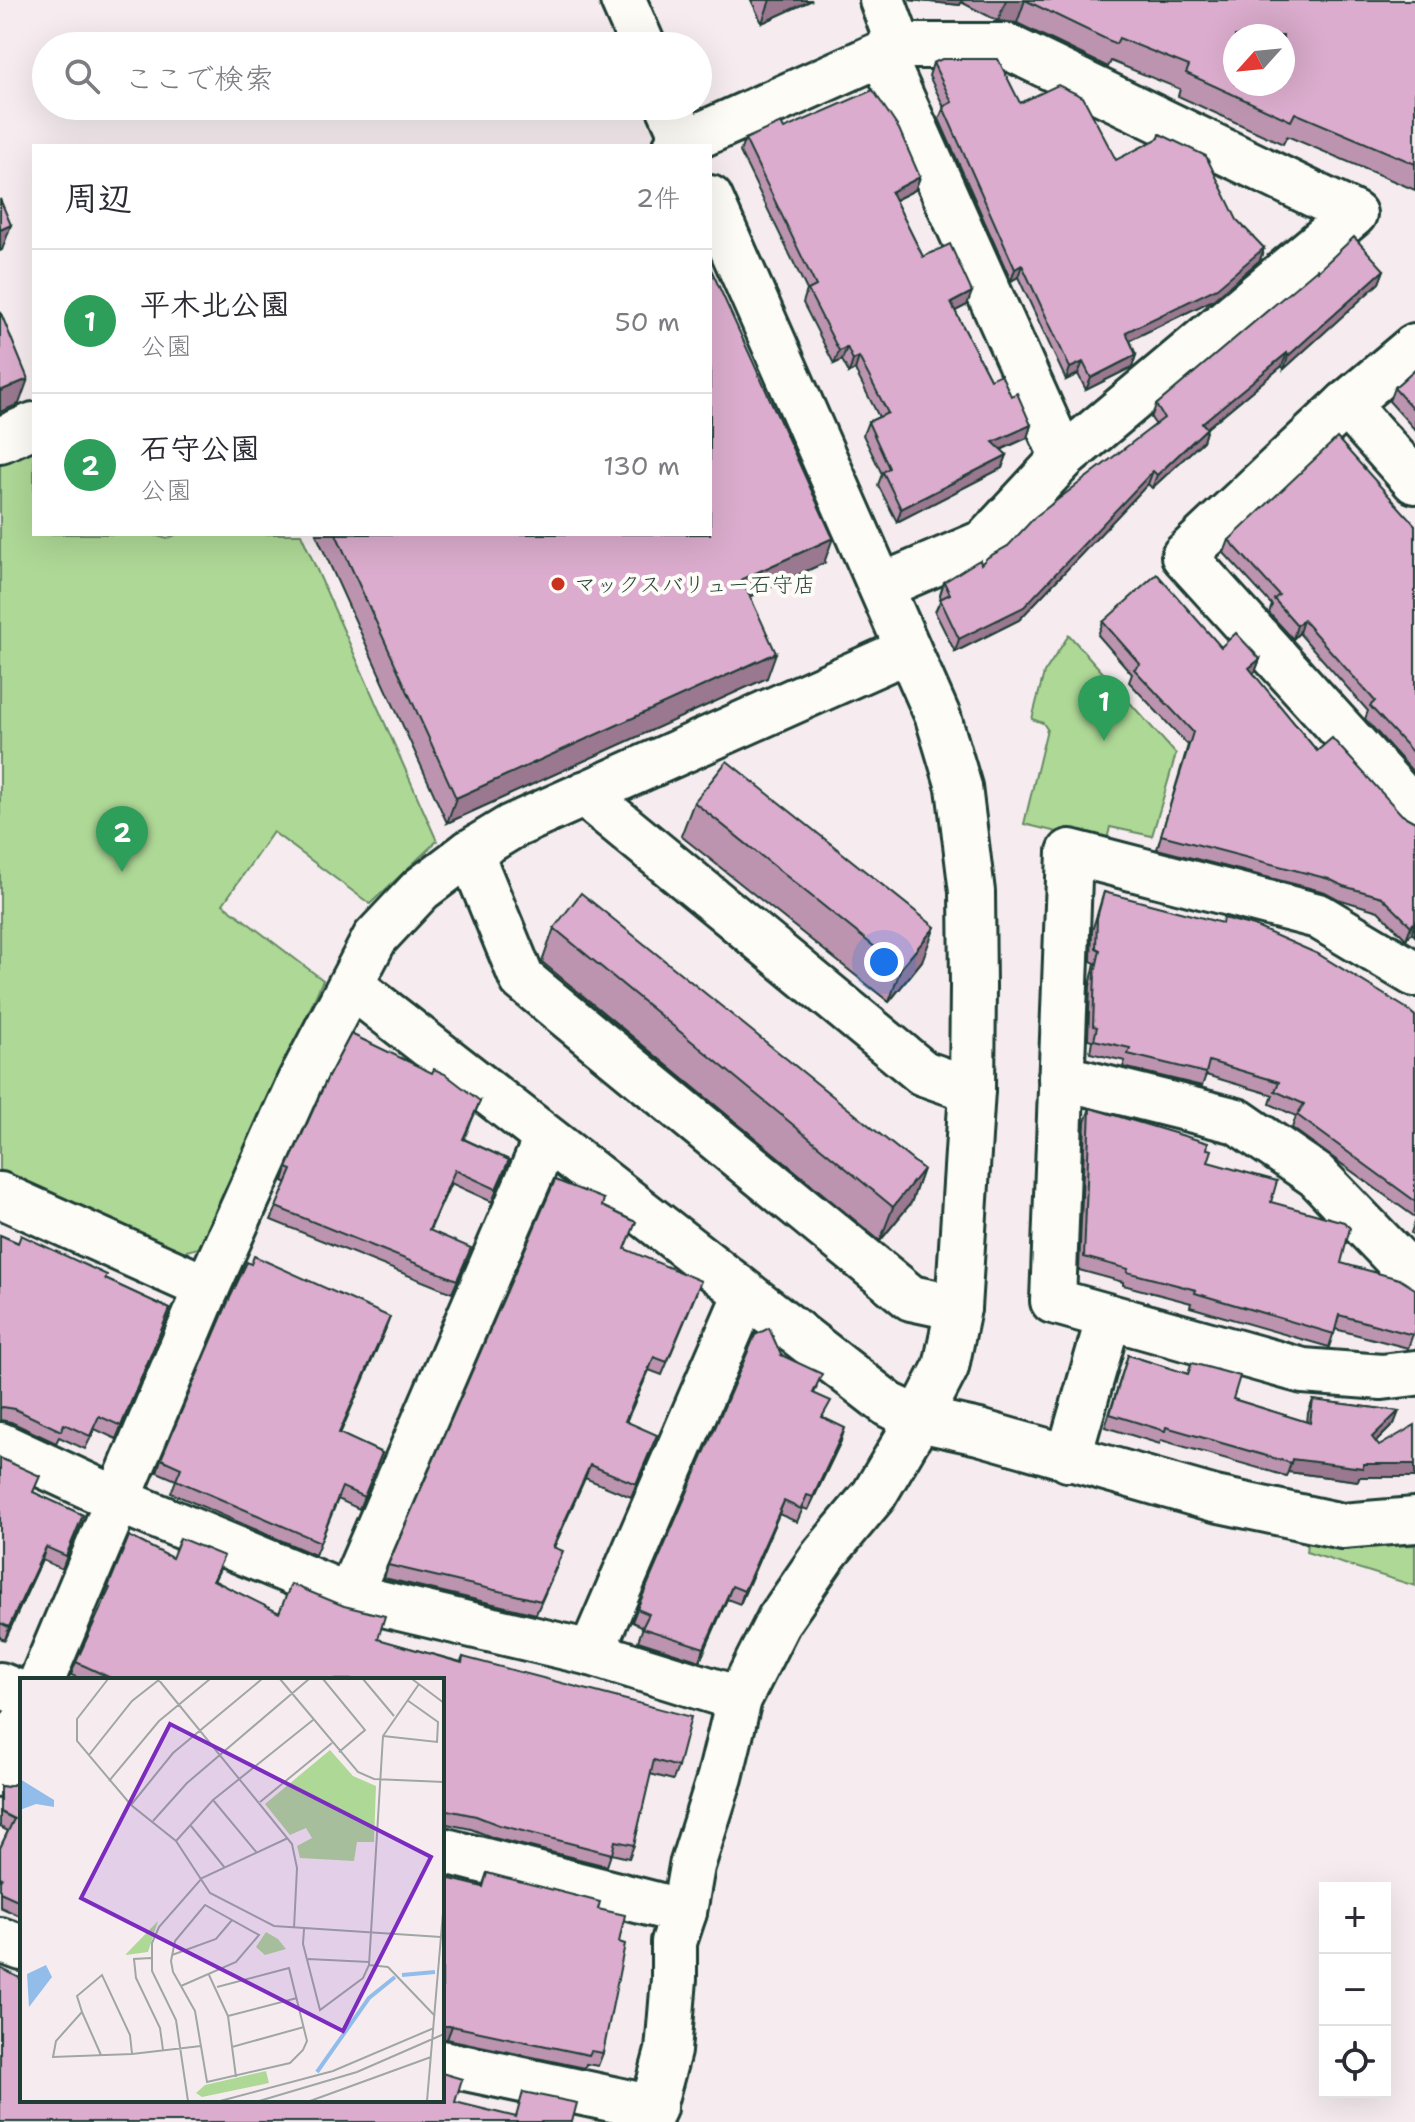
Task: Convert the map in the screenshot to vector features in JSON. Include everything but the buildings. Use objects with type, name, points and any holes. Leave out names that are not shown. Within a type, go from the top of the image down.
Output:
[{"type":"street","points":[[623,0],[637,32]]},
{"type":"street","points":[[882,0],[891,50],[1063,458]]},
{"type":"street","points":[[679,135],[891,50],[1006,46],[1354,214],[1063,458],[985,542],[882,586]]},
{"type":"street","points":[[444,2063],[651,2115],[668,2051],[674,1942],[739,1699],[779,1620],[823,1556],[874,1495],[919,1419],[946,1367],[958,1308],[972,1090],[972,892],[959,787],[938,717],[712,203]]},
{"type":"street","points":[[1415,346],[1346,404],[1184,556],[1415,811]]},
{"type":"street","points":[[1346,404],[1415,481]]},
{"type":"street","points":[[0,440],[32,426]]},
{"type":"street","points":[[43,1678],[207,1288],[300,1081],[375,938],[421,889],[470,852],[511,827],[908,650]]},
{"type":"street","points":[[584,794],[923,1073],[972,1090]]},
{"type":"street","points":[[470,852],[522,979],[911,1298],[958,1308]]},
{"type":"street","points":[[1415,974],[1318,916],[1070,852],[1053,1301],[1303,1371],[1382,1377],[1415,1373]]},
{"type":"street","points":[[352,986],[745,1296],[889,1405],[919,1419],[979,1432],[1215,1499],[1342,1526],[1415,1520]]},
{"type":"street","points":[[1061,1077],[1237,1121],[1316,1175],[1415,1278]]},
{"type":"street","points":[[349,1596],[546,1139]]},
{"type":"street","points":[[0,1195],[207,1288]]},
{"type":"street","points":[[591,1653],[745,1296]]},
{"type":"street","points":[[1068,1459],[1109,1317]]},
{"type":"street","points":[[0,1445],[118,1500],[349,1596],[591,1653],[739,1699]]},
{"type":"street","points":[[0,1685],[20,1693]]},
{"type":"street","points":[[0,1775],[20,1730]]},
{"type":"street","points":[[444,1851],[684,1912]]},
{"type":"street","points":[[0,1940],[20,1947]]},
{"type":"green space","points":[[32,450],[32,536],[157,536],[167,539],[173,536],[302,536],[437,841],[370,904],[273,832],[223,904],[323,980],[203,1247],[178,1253],[0,1170],[0,464]]},
{"type":"green space","points":[[1069,635],[1176,754],[1152,836],[1110,827],[1106,844],[1024,824],[1047,729],[1043,723],[1032,719],[1044,673]]},
{"type":"green space","points":[[1307,1543],[1415,1545],[1415,1586],[1306,1552]]},
{"type":"place","name":"マックスバリュー石守店","points":[[558,584]]},
{"type":"place","name":"平木北公園","points":[[1104,741]]},
{"type":"place","name":"石守公園","points":[[122,872]]}]
